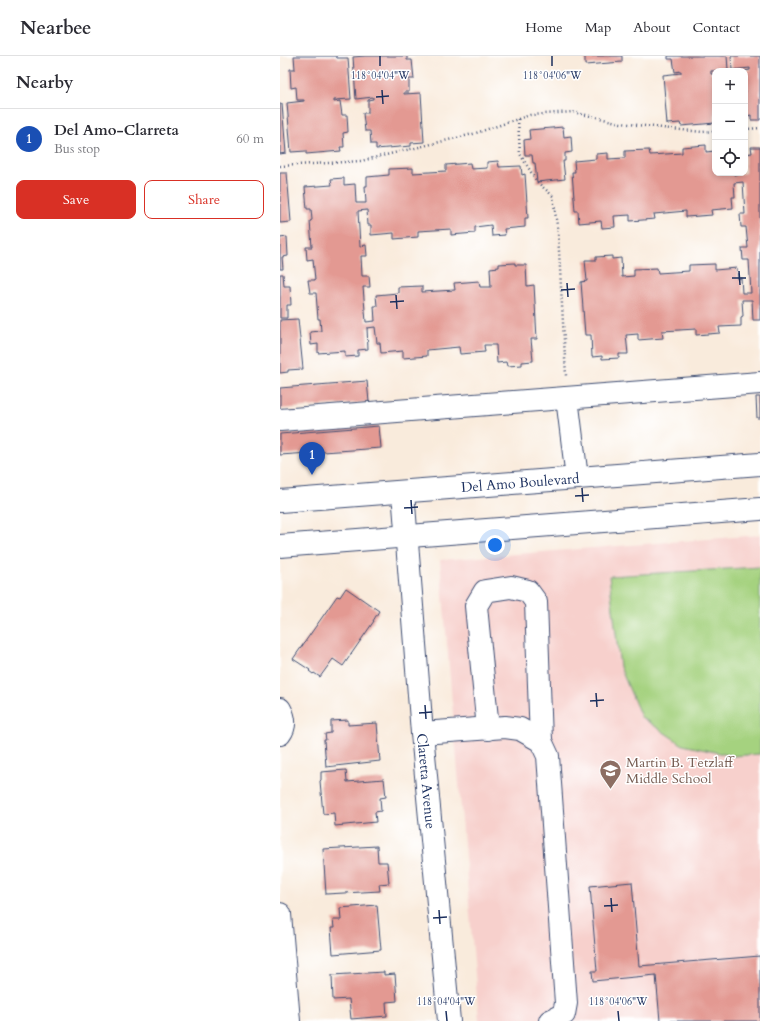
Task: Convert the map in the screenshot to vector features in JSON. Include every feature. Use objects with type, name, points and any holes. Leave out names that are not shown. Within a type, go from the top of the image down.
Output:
[{"type":"main road","points":[[280,420],[760,384]]},
{"type":"main road","points":[[567,398],[577,478]]},
{"type":"main road","name":"Del Amo Boulevard","points":[[280,501],[760,464]]},
{"type":"main road","name":"Claretta Avenue","points":[[403,492],[422,733],[449,1021]]},
{"type":"main road","points":[[280,546],[760,509]]},
{"type":"main road","points":[[488,729],[476,606],[485,591],[511,587],[528,591],[536,602],[541,741],[548,756],[566,1003],[564,1014],[550,1021]]},
{"type":"main road","points":[[280,709],[284,716],[285,724],[280,734]]},
{"type":"main road","points":[[422,733],[505,727],[520,729],[541,741]]},
{"type":"main road","points":[[280,914],[289,1021]]},
{"type":"path","points":[[280,166],[361,161],[473,134],[530,115],[573,112],[621,123],[703,132],[712,131]]},
{"type":"path","points":[[518,119],[520,154],[537,182],[553,196],[558,233],[567,398]]},
{"type":"path","points":[[748,129],[760,128]]},
{"type":"shaded area","name":"Martin B. Tetzlaff Middle School","points":[[760,535],[760,1021],[479,1021],[440,560]]},
{"type":"green space","points":[[760,567],[760,754],[733,756],[683,745],[641,717],[620,667],[609,576]]},
{"type":"building","points":[[294,56],[336,56],[337,58],[348,58],[351,99],[334,100],[334,102],[340,101],[342,115],[347,115],[348,132],[343,133],[344,147],[340,147],[341,151],[306,154],[306,151],[291,152],[287,103],[304,101],[297,100],[296,87],[291,88],[290,69],[295,69]]},
{"type":"building","points":[[407,56],[407,60],[412,60],[414,79],[409,79],[409,92],[404,92],[404,94],[421,93],[424,142],[411,143],[411,146],[376,149],[376,144],[371,144],[370,131],[365,131],[363,113],[368,113],[368,100],[373,99],[373,97],[356,99],[353,57]]},
{"type":"building","points":[[585,56],[622,56],[622,62],[585,65]]},
{"type":"building","points":[[668,56],[727,56],[728,68],[712,68],[711,71],[712,123],[681,126],[680,123],[667,124],[663,75],[681,73],[681,71],[675,72],[673,59],[668,59]]},
{"type":"building","points":[[731,56],[760,56],[760,120],[751,120],[751,115],[748,116],[748,70],[750,70],[750,68],[732,68]]},
{"type":"building","points":[[280,104],[282,104],[286,153],[280,154]]},
{"type":"building","points":[[563,127],[564,137],[571,136],[572,152],[565,153],[565,161],[563,161],[565,179],[537,182],[535,163],[533,163],[532,155],[525,155],[524,140],[530,139],[529,130]]},
{"type":"building","points":[[706,145],[706,152],[712,151],[712,176],[748,176],[748,154],[752,153],[751,147],[760,147],[760,320],[753,320],[752,300],[742,300],[743,316],[741,317],[741,326],[719,327],[720,333],[696,335],[696,329],[662,331],[663,338],[638,340],[638,334],[626,335],[628,354],[619,354],[619,358],[602,359],[602,356],[592,357],[591,335],[585,335],[581,282],[587,281],[585,260],[596,260],[596,257],[612,256],[612,259],[621,258],[622,277],[634,276],[634,269],[657,268],[658,273],[689,271],[689,265],[715,264],[715,270],[737,268],[738,279],[741,278],[742,293],[751,293],[749,260],[743,260],[742,248],[748,248],[746,227],[741,227],[740,214],[745,214],[743,182],[734,183],[735,197],[732,197],[733,208],[711,210],[712,215],[686,217],[686,211],[654,214],[655,219],[630,221],[630,215],[614,216],[615,227],[602,228],[601,221],[579,223],[578,211],[575,211],[572,172],[575,172],[574,161],[596,159],[596,154],[608,153],[608,159],[625,158],[625,151],[649,150],[650,155],[682,153],[682,147]]},
{"type":"building","points":[[498,161],[499,167],[521,166],[522,175],[525,174],[528,218],[525,218],[525,227],[504,229],[505,235],[492,236],[491,225],[475,227],[475,233],[451,235],[451,229],[418,231],[418,237],[394,239],[394,233],[371,235],[371,225],[368,225],[367,210],[358,211],[360,246],[366,245],[367,256],[361,256],[362,276],[369,276],[370,287],[363,287],[366,322],[375,321],[374,306],[377,306],[376,295],[398,293],[398,287],[422,286],[422,292],[455,290],[454,283],[479,281],[480,287],[491,287],[490,268],[499,267],[499,264],[515,263],[515,265],[526,265],[527,286],[534,285],[537,339],[531,339],[533,361],[522,362],[522,365],[507,366],[506,362],[497,363],[496,345],[484,345],[485,352],[460,354],[459,347],[427,350],[427,356],[403,358],[403,351],[381,353],[380,343],[377,343],[375,327],[367,328],[368,349],[358,350],[358,356],[345,357],[345,351],[318,353],[318,344],[311,345],[310,332],[321,331],[320,319],[318,319],[316,293],[310,293],[308,280],[315,280],[313,259],[307,260],[306,247],[312,247],[310,221],[312,220],[311,209],[307,209],[305,187],[332,185],[331,179],[344,178],[344,185],[355,184],[356,203],[366,203],[365,186],[367,186],[367,177],[389,175],[389,169],[413,168],[413,173],[446,171],[446,165],[470,163],[471,169],[487,168],[487,162]]},
{"type":"building","points":[[280,173],[287,173],[291,222],[280,223]]},
{"type":"building","points":[[287,237],[288,256],[282,257],[283,269],[280,269],[280,238]]},
{"type":"building","points":[[280,274],[283,274],[284,286],[290,286],[291,305],[287,305],[287,318],[280,318]]},
{"type":"building","points":[[298,319],[303,369],[288,370],[288,372],[280,373],[280,320]]},
{"type":"building","points":[[367,381],[369,402],[280,409],[280,388]]},
{"type":"building","points":[[756,397],[760,397],[760,418],[757,418]]},
{"type":"building","points":[[379,426],[381,448],[280,455],[280,434]]},
{"type":"building","points":[[346,588],[379,611],[374,621],[343,666],[333,659],[320,677],[314,673],[313,674],[309,671],[310,670],[293,659],[337,596],[340,597]]},
{"type":"building","points":[[348,720],[348,725],[377,723],[380,761],[326,767],[324,740],[326,740],[325,734],[331,733],[331,721]]},
{"type":"building","points":[[346,770],[347,782],[384,779],[386,797],[380,798],[381,811],[375,812],[376,822],[335,826],[334,813],[323,814],[320,781],[321,772]]},
{"type":"building","points":[[377,846],[378,862],[387,862],[389,883],[379,884],[380,891],[326,894],[323,849]]},
{"type":"building","points":[[632,882],[639,966],[760,956],[760,1021],[660,1021],[656,975],[593,981],[592,971],[597,971],[590,886]]},
{"type":"building","points":[[377,905],[381,950],[333,954],[331,928],[334,928],[333,920],[341,920],[340,908]]},
{"type":"building","points":[[384,972],[384,975],[395,974],[397,1001],[386,1002],[387,1016],[351,1019],[349,999],[333,1000],[332,975]]},
{"type":"place","name":"Del Amo-Clarreta","points":[[312,475]]},
{"type":"place","name":"Martin B. Tetzlaff Middle School","points":[[610,790]]}]
